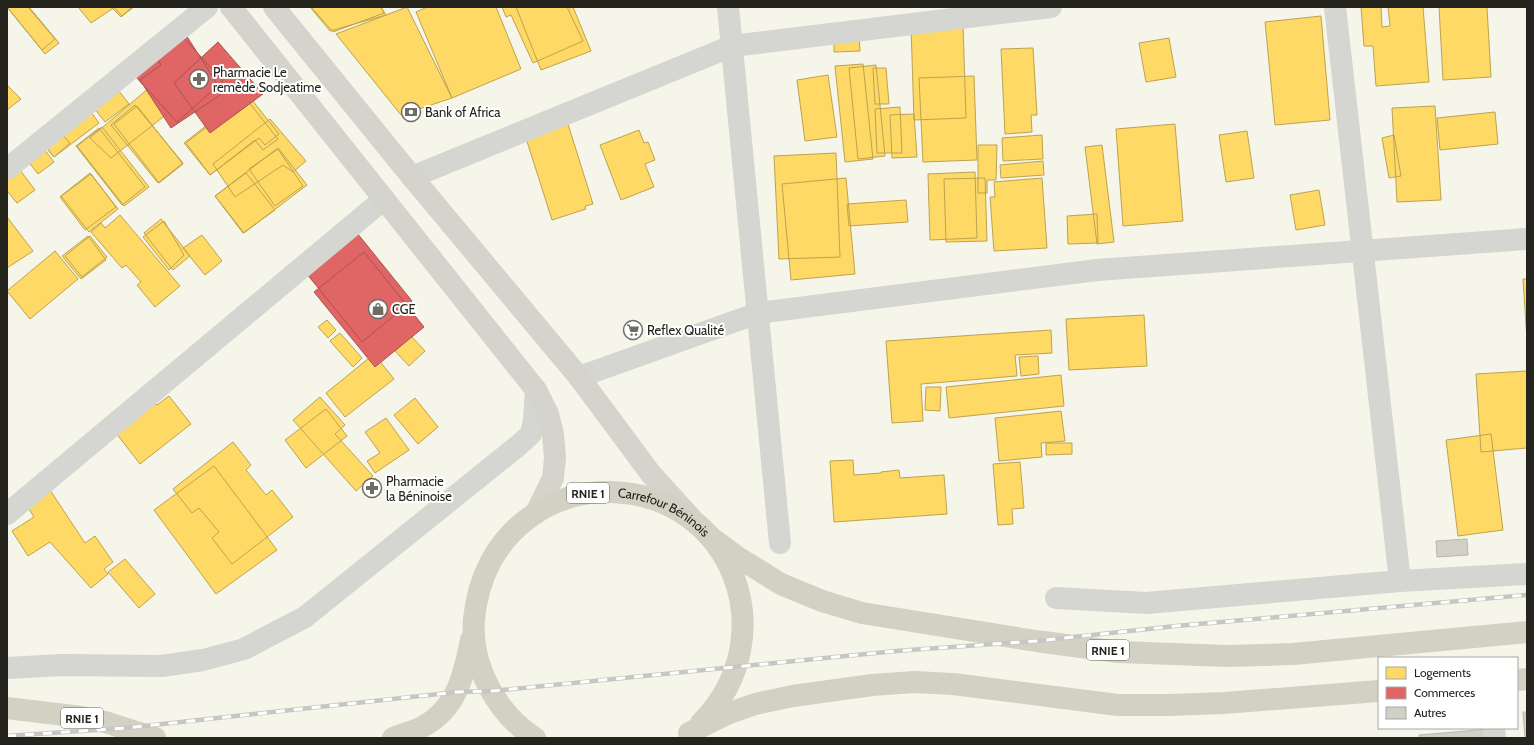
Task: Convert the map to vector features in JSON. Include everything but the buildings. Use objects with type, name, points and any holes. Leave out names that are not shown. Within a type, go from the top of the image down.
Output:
[{"type":"highway","name":"Carrefour Béninois","points":[[535,738],[520,726],[498,702],[485,678],[478,660],[474,623],[480,586],[487,568],[507,537],[536,513],[553,504],[586,493],[620,492],[641,496],[667,504],[702,529],[728,564],[738,587],[743,613],[743,638],[737,667],[723,697],[702,722],[685,735]]},
{"type":"highway","name":"RNIE 1","points":[[702,529],[739,558],[781,584],[822,601],[862,613],[1036,641],[1119,652],[1227,656],[1293,654],[1527,632]]},
{"type":"highway","name":"RNIE 1","points":[[393,738],[424,726],[445,709],[457,692],[464,673],[474,623]]},
{"type":"highway","name":"RNIE 1","points":[[685,735],[727,714],[755,704],[793,696],[872,685],[914,682],[953,684],[1118,705],[1224,703],[1378,691]]},
{"type":"highway","name":"RNIE 1","points":[[7,708],[105,722],[155,738]]},
{"type":"main road","points":[[231,7],[536,390],[548,414],[553,434],[555,458],[553,478],[536,513]]},
{"type":"main road","points":[[274,7],[412,177],[579,377],[651,474],[702,529]]},
{"type":"street","points":[[7,169],[207,7]]},
{"type":"street","points":[[728,7],[780,544]]},
{"type":"street","points":[[412,177],[732,46],[1051,7]]},
{"type":"street","points":[[1335,7],[1400,581]]},
{"type":"street","points":[[7,514],[384,199]]},
{"type":"street","points":[[579,377],[758,313],[1097,270],[1527,239]]},
{"type":"street","points":[[7,668],[69,665],[162,666],[203,660],[244,649],[275,633],[305,616],[532,434],[536,390]]},
{"type":"street","points":[[1056,598],[1146,603],[1400,581],[1527,574]]},
{"type":"railway","points":[[7,736],[126,728],[457,692],[492,691],[896,651],[1036,641],[1176,626],[1527,595]]},
{"type":"place","name":"Pharmacie Le remède Sodjeatime","points":[[199,79]]},
{"type":"place","name":"Bank of Africa","points":[[411,112]]},
{"type":"place","name":"CGE","points":[[378,309]]},
{"type":"place","name":"Reflex Qualité","points":[[633,330]]},
{"type":"place","name":"Pharmacie la Béninoise","points":[[372,488]]}]
